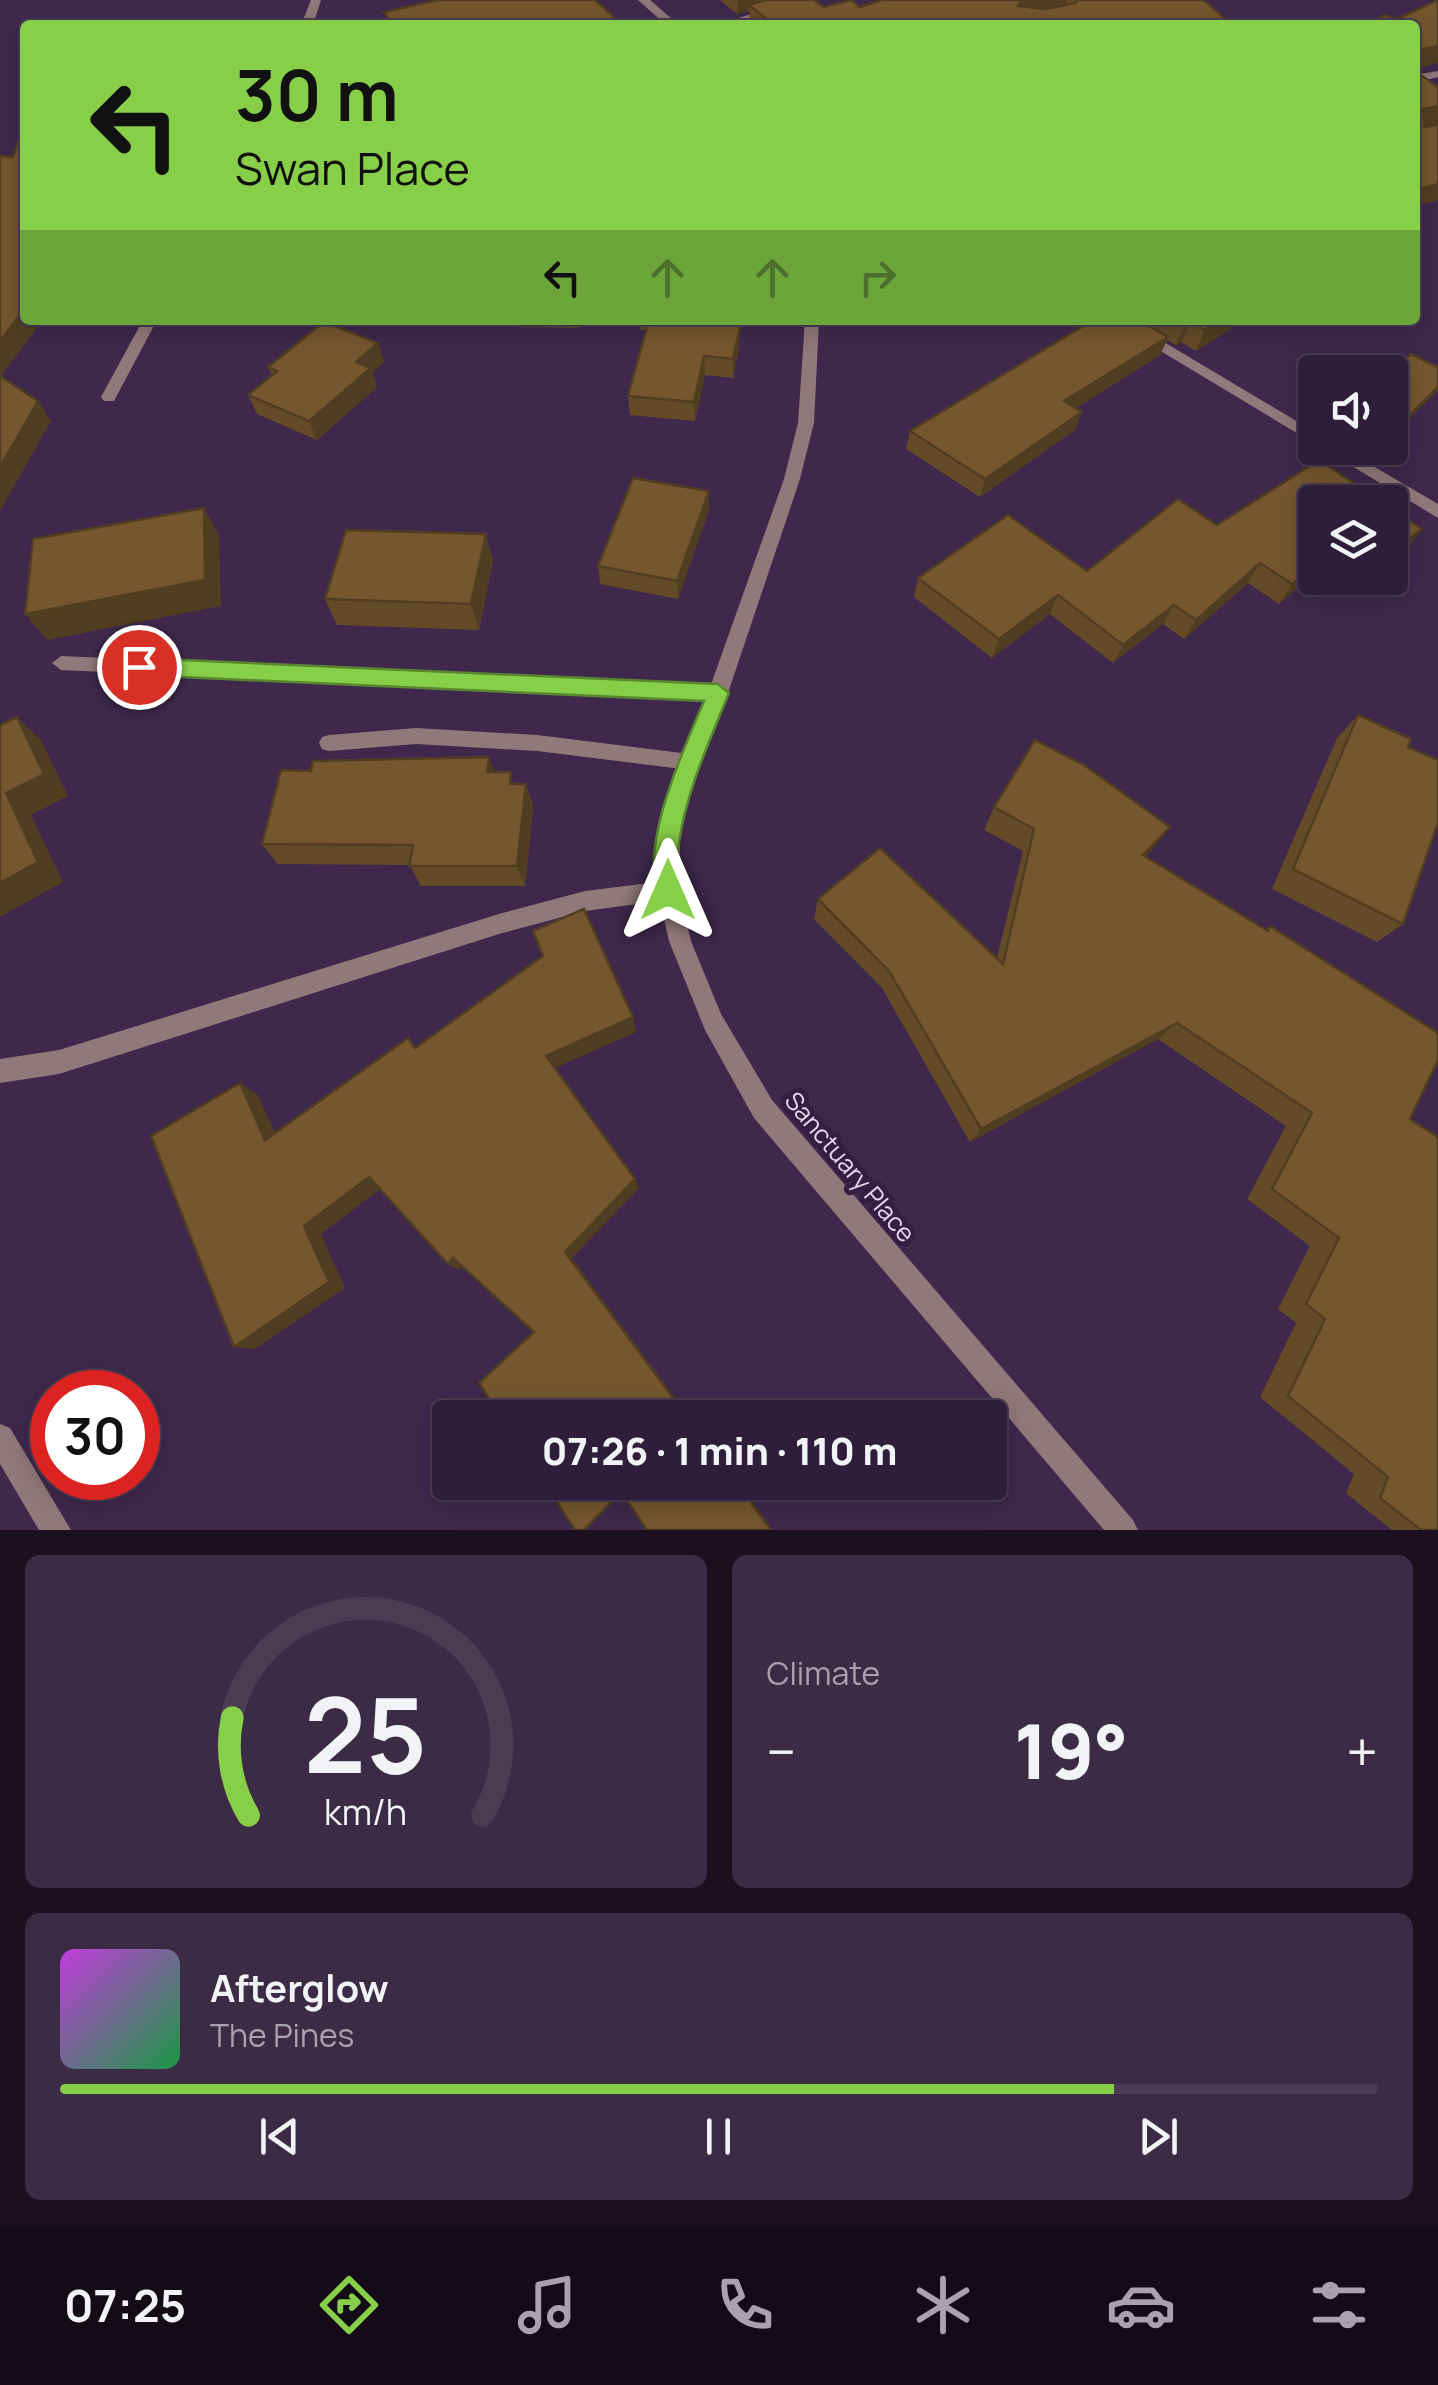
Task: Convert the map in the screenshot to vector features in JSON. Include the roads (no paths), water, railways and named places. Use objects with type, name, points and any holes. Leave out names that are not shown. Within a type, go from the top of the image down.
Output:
[{"type":"street","points":[[642,0],[667,20]]},
{"type":"street","points":[[738,20],[812,0]]},
{"type":"street","points":[[109,397],[147,325]]},
{"type":"street","name":"Sanctuary Place","points":[[812,325],[806,423],[792,479],[690,762],[667,844],[668,890],[680,940],[714,1022],[763,1109],[1123,1530]]},
{"type":"street","points":[[1124,325],[1298,429]]},
{"type":"street","points":[[1359,465],[1438,512]]},
{"type":"street","points":[[62,663],[718,693]]},
{"type":"street","points":[[329,744],[416,736],[459,738],[537,743],[690,762]]},
{"type":"street","points":[[0,1071],[59,1062],[500,924],[585,902],[668,890]]},
{"type":"street","points":[[0,1438],[56,1530]]}]
